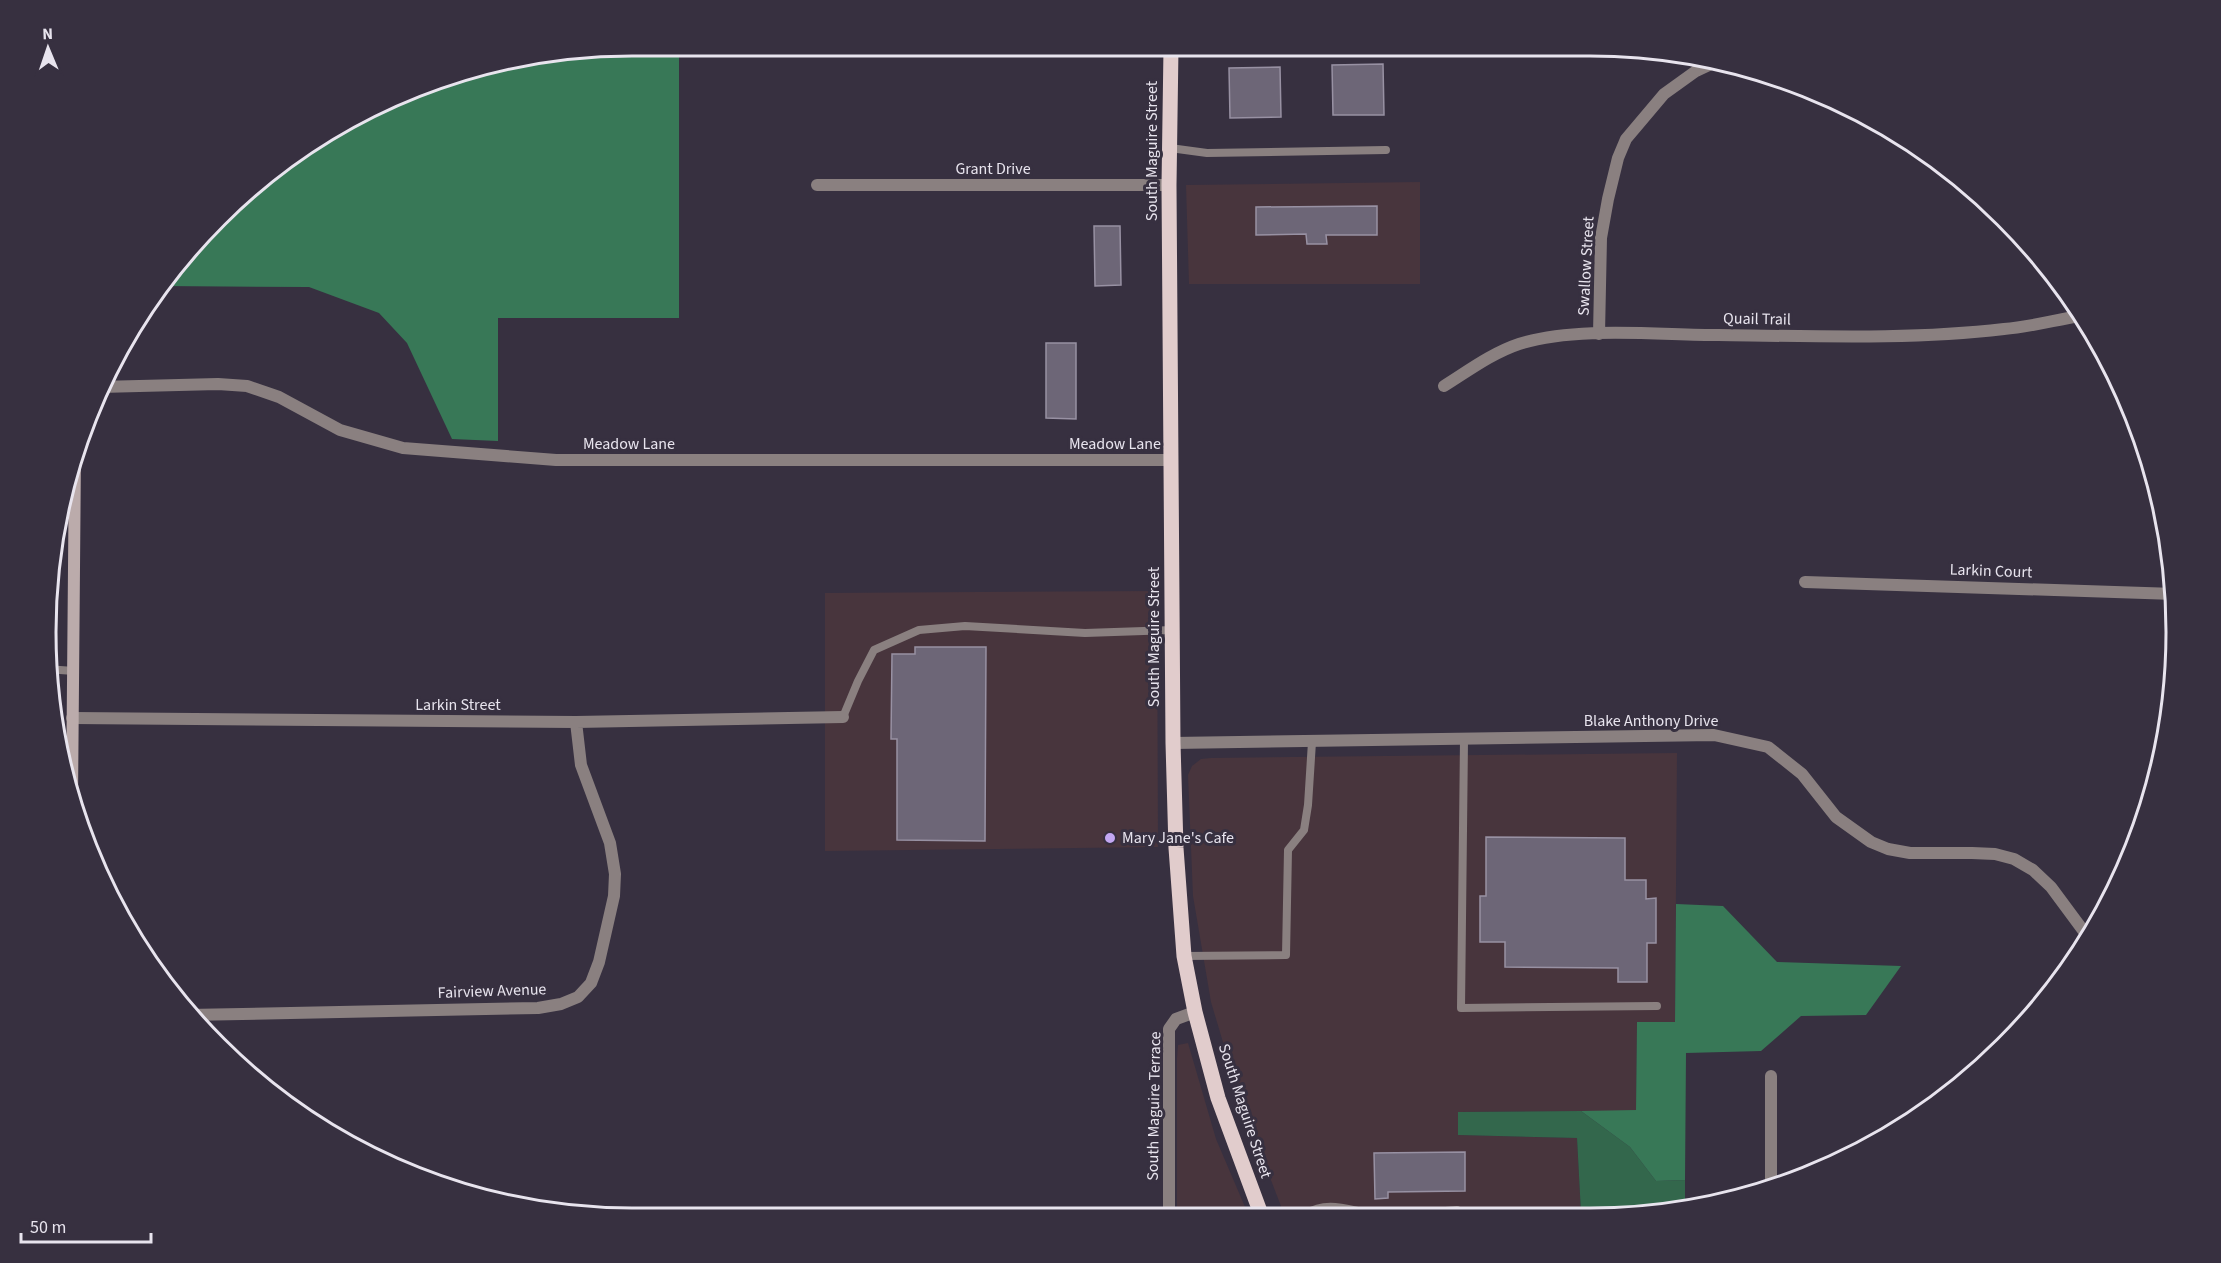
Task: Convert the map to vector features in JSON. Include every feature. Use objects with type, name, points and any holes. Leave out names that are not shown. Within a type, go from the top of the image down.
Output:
[{"type":"main road","name":"South Maguire Street","points":[[1171,56],[1169,185],[1173,743],[1176,848],[1184,956],[1195,1012],[1218,1098],[1259,1208]]},
{"type":"main road","points":[[72,767],[75,483]]},
{"type":"street","name":"Swallow Street","points":[[1599,334],[1601,238],[1618,158],[1626,139],[1664,94],[1703,67]]},
{"type":"street","name":"Grant Drive","points":[[817,185],[1169,185]]},
{"type":"street","name":"Quail Trail","points":[[1444,386],[1482,361],[1518,344],[1552,336],[1923,334],[2005,329],[2071,317]]},
{"type":"street","name":"Meadow Lane","points":[[110,387],[218,384],[247,386],[279,398],[340,430],[403,448],[482,456],[556,460],[1171,460]]},
{"type":"street","name":"Larkin Court","points":[[1805,582],[2164,594]]},
{"type":"street","name":"Larkin Street","points":[[72,718],[576,722],[843,717]]},
{"type":"street","name":"Fairview Avenue","points":[[201,1015],[538,1008],[561,1004],[578,997],[591,983],[599,962],[612,906],[615,874],[610,843],[581,765],[576,722]]},
{"type":"street","name":"Blake Anthony Drive","points":[[1173,743],[1714,735],[1768,747],[1802,774],[1836,817],[1871,842],[1888,849],[1910,853],[1995,854],[2014,859],[2033,870],[2051,887],[2082,929]]},
{"type":"street","name":"South Maguire Terrace","points":[[1169,1208],[1169,1029],[1176,1019],[1195,1012]]},
{"type":"street","points":[[1771,1076],[1771,1178]]},
{"type":"lane","points":[[1170,148],[1207,153],[1386,150]]},
{"type":"lane","points":[[843,717],[874,650],[919,630],[965,626],[1085,633],[1173,630]]},
{"type":"lane","points":[[57,670],[74,671]]},
{"type":"lane","points":[[1464,740],[1461,1008],[1657,1006]]},
{"type":"lane","points":[[1184,956],[1286,955],[1288,850],[1304,830],[1308,806],[1312,742]]},
{"type":"lane","points":[[1320,1208],[1335,1206],[1346,1208]]},
{"type":"shaded area","points":[[1420,182],[1420,284],[1189,284],[1186,185]]},
{"type":"shaded area","points":[[1157,591],[1158,847],[825,851],[825,593]]},
{"type":"shaded area","points":[[1677,753],[1675,1022],[1637,1022],[1636,1111],[1458,1112],[1458,1135],[1577,1138],[1581,1208],[1282,1208],[1240,1099],[1211,1002],[1193,896],[1188,775],[1192,766],[1201,759]]},
{"type":"shaded area","points":[[1188,1043],[1216,1139],[1245,1208],[1177,1208],[1178,1045]]},
{"type":"green space","points":[[679,56],[679,318],[498,318],[498,441],[452,439],[407,343],[379,313],[309,287],[171,286],[224,224],[281,175],[343,133],[411,99],[482,75],[556,60]]},
{"type":"green space","points":[[1676,904],[1723,906],[1777,962],[1901,966],[1866,1015],[1801,1016],[1761,1051],[1686,1053],[1685,1180],[1656,1181],[1630,1147],[1581,1111],[1636,1110],[1637,1022],[1675,1022]]},
{"type":"green space","points":[[1581,1111],[1630,1147],[1656,1181],[1685,1180],[1685,1199],[1665,1203],[1581,1208],[1577,1138],[1458,1135],[1458,1112]]},
{"type":"building","points":[[1383,64],[1384,115],[1333,115],[1332,65]]},
{"type":"building","points":[[1280,67],[1281,117],[1230,118],[1229,68]]},
{"type":"building","points":[[1377,206],[1377,235],[1326,235],[1327,244],[1307,244],[1306,234],[1256,235],[1256,207]]},
{"type":"building","points":[[1094,226],[1120,226],[1121,285],[1095,286]]},
{"type":"building","points":[[1046,343],[1076,343],[1076,419],[1046,418]]},
{"type":"building","points":[[915,647],[986,647],[985,841],[897,840],[897,739],[891,739],[892,654],[915,654]]},
{"type":"building","points":[[1486,837],[1625,838],[1625,880],[1646,880],[1646,899],[1656,898],[1656,943],[1647,943],[1647,982],[1618,982],[1618,968],[1505,967],[1505,942],[1480,942],[1480,896],[1486,896]]},
{"type":"building","points":[[1465,1152],[1465,1191],[1388,1192],[1388,1198],[1375,1199],[1374,1153]]},
{"type":"place","name":"Mary Jane's Cafe","points":[[1110,838]]}]
